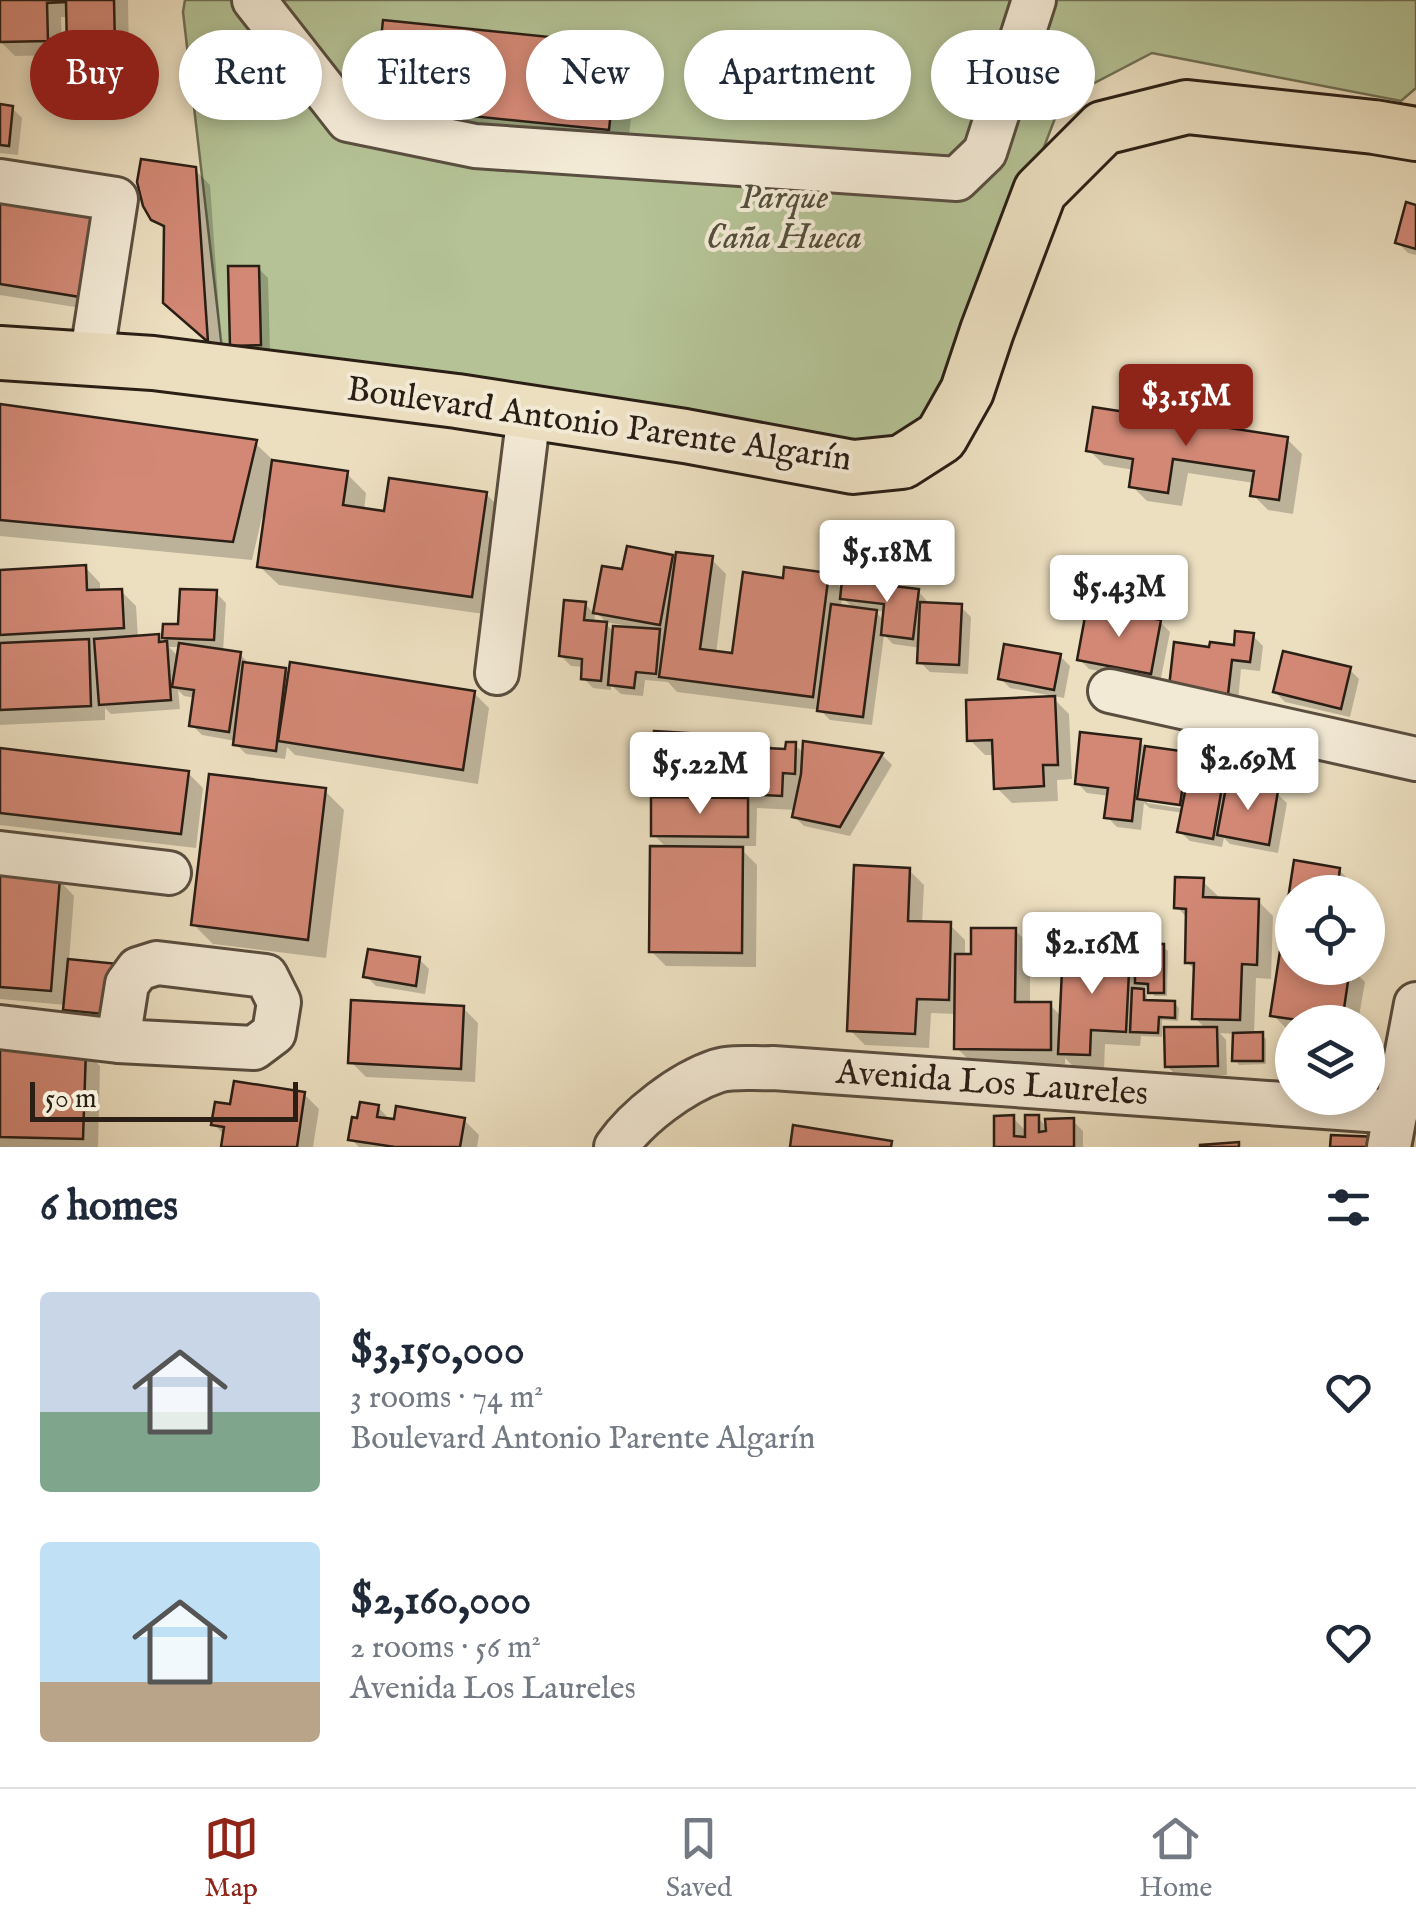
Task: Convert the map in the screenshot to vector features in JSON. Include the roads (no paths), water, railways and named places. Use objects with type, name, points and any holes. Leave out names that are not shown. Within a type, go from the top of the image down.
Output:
[{"type":"main road","name":"Boulevard Antonio Parente Algarín","points":[[0,353],[153,363],[457,401],[853,467],[902,462],[941,437],[968,390],[1040,191],[1103,128],[1188,107],[1416,134]]},
{"type":"street","points":[[254,0],[348,120],[475,146],[957,179],[985,152],[1034,0]]},
{"type":"street","points":[[0,181],[116,199],[92,360]]},
{"type":"street","points":[[497,673],[530,413]]},
{"type":"street","points":[[1110,691],[1416,759]]},
{"type":"street","points":[[0,853],[169,873]]},
{"type":"street","points":[[1392,1130],[1416,1004]]},
{"type":"street","points":[[0,1027],[118,1041]]},
{"type":"street","name":"Avenida Los Laureles","points":[[616,1147],[628,1130],[668,1096],[718,1070],[772,1068],[1392,1130]]},
{"type":"park label","name":"Parque Caña Hueca","points":[[784,218]]}]
